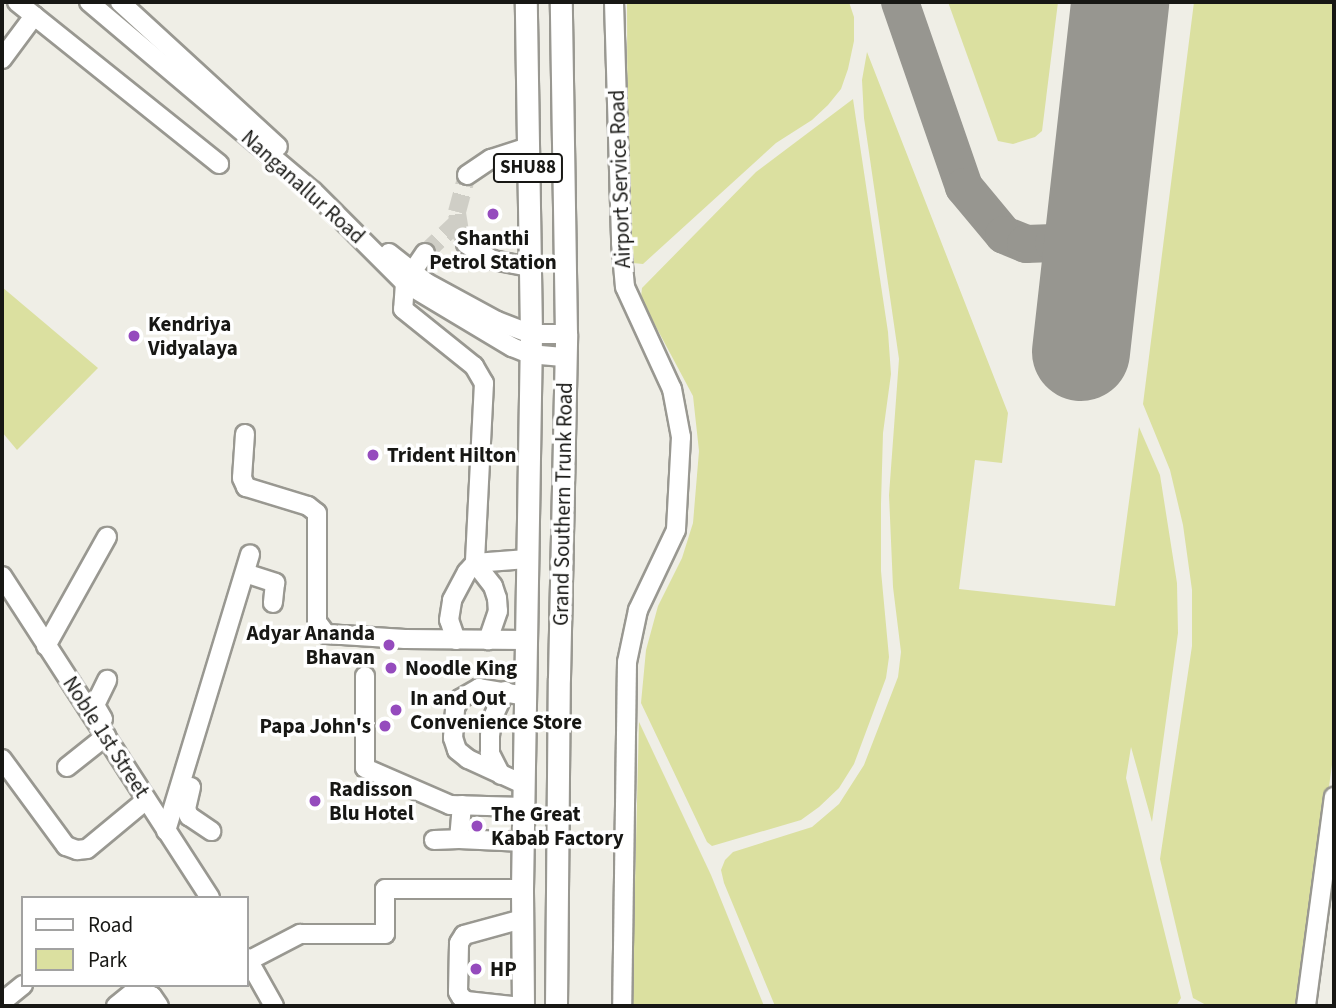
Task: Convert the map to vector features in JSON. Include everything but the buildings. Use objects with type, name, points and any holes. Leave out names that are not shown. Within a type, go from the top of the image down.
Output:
[{"type":"main road","name":"Grand Southern Trunk Road","points":[[523,1006],[525,785],[515,694],[526,640],[530,267],[526,2]]},
{"type":"main road","name":"Grand Southern Trunk Road","points":[[556,1006],[566,357],[561,2]]},
{"type":"street","points":[[17,2],[219,164]]},
{"type":"street","name":"Nanganallur Road","points":[[89,2],[294,168]]},
{"type":"street","name":"Nanganallur Road","points":[[120,2],[294,168],[369,235],[409,277],[512,347],[530,344]]},
{"type":"street","name":"Airport Service Road","points":[[614,2],[621,243],[625,287],[673,389],[681,436],[676,530],[638,610],[627,662],[622,1006]]},
{"type":"street","points":[[2,58],[34,16]]},
{"type":"street","points":[[467,175],[491,159],[528,147]]},
{"type":"street","points":[[466,244],[493,260],[530,267]]},
{"type":"street","points":[[425,253],[409,277],[403,309],[474,366],[485,383],[475,563],[457,586],[452,600],[449,620],[456,640]]},
{"type":"street","points":[[530,344],[566,334]]},
{"type":"street","points":[[530,344],[566,357]]},
{"type":"street","points":[[245,434],[242,478],[246,487],[308,506],[317,513],[317,622],[326,634],[526,640]]},
{"type":"street","points":[[46,646],[107,537]]},
{"type":"street","points":[[166,831],[250,554]]},
{"type":"street","points":[[475,563],[527,559]]},
{"type":"street","points":[[475,563],[493,586],[497,598],[498,611],[488,640]]},
{"type":"street","points":[[245,573],[275,583],[273,603]]},
{"type":"street","name":"Noble 1st Street","points":[[3,583],[99,720],[146,800],[209,896]]},
{"type":"street","points":[[365,676],[365,768],[450,805],[524,807]]},
{"type":"street","points":[[67,767],[99,720],[95,705],[107,680]]},
{"type":"street","points":[[515,694],[479,688],[460,699],[454,708],[453,738],[457,750],[468,759],[525,785]]},
{"type":"street","points":[[501,775],[490,753],[492,719],[515,694]]},
{"type":"street","points":[[209,723],[186,809],[195,821],[211,831]]},
{"type":"street","points":[[2,759],[66,846],[77,850],[87,849],[146,800]]},
{"type":"street","points":[[1306,1006],[1334,797]]},
{"type":"street","points":[[459,839],[462,805]]},
{"type":"street","points":[[180,852],[195,821]]},
{"type":"street","points":[[434,840],[524,842]]},
{"type":"street","points":[[274,1006],[248,960],[300,934],[385,934],[386,889],[522,889]]},
{"type":"street","points":[[512,1006],[467,1001],[461,997],[458,992],[459,943],[464,935],[522,919]]},
{"type":"street","points":[[2,1002],[21,987]]},
{"type":"street","points":[[116,1006],[140,987]]},
{"type":"street","points":[[138,1006],[152,996],[159,1006]]},
{"type":"green space","points":[[627,2],[849,2],[854,17],[854,41],[848,69],[841,89],[828,105],[812,120],[776,143],[643,264],[633,263],[628,254]]},
{"type":"green space","points":[[948,2],[1058,2],[1042,131],[1035,137],[1013,144],[998,141]]},
{"type":"green space","points":[[1194,2],[1334,2],[1334,750],[1299,1006],[1208,1006],[1193,998],[1160,859],[1192,646],[1192,590],[1183,525],[1170,470],[1143,404]]},
{"type":"green space","points":[[867,52],[1008,413],[1002,463],[975,460],[959,589],[1115,606],[1139,427],[1160,475],[1177,583],[1178,633],[1152,822],[1131,747],[1126,778],[1181,998],[1176,1006],[775,1006],[724,883],[721,870],[725,860],[733,852],[812,827],[839,804],[864,765],[898,677],[901,652],[893,587],[889,495],[899,359],[864,118],[862,80]]},
{"type":"green space","points":[[853,99],[888,332],[891,374],[883,433],[881,504],[881,571],[889,657],[886,678],[854,764],[839,788],[801,820],[712,846],[707,842],[641,703],[646,650],[658,606],[682,558],[693,523],[699,451],[693,396],[647,310],[641,297],[642,288],[756,172]]},
{"type":"green space","points":[[2,287],[98,368],[17,450],[2,432]]},
{"type":"green space","points":[[639,722],[711,875],[764,1006],[632,1006]]},
{"type":"taxiway","points":[[900,2],[964,187],[1004,235],[1026,244],[1054,243],[1076,234],[1089,223],[1097,208]]},
{"type":"runway","points":[[1081,352],[1120,2]]},
{"type":"tunnel","points":[[466,244],[460,232],[457,212],[467,175]]},
{"type":"tunnel","points":[[425,253],[459,221]]},
{"type":"place","name":"Shanthi Petrol Station","points":[[493,214]]},
{"type":"place","name":"Kendriya Vidyalaya","points":[[134,336]]},
{"type":"place","name":"Trident Hilton","points":[[373,455]]},
{"type":"place","name":"Adyar Ananda Bhavan","points":[[389,645]]},
{"type":"place","name":"Noodle King","points":[[391,668]]},
{"type":"place","name":"In and Out Convenience Store","points":[[396,710]]},
{"type":"place","name":"Papa John's","points":[[385,726]]},
{"type":"place","name":"Radisson Blu Hotel","points":[[315,801]]},
{"type":"place","name":"The Great Kabab Factory","points":[[477,826]]},
{"type":"place","name":"HP","points":[[476,969]]}]
